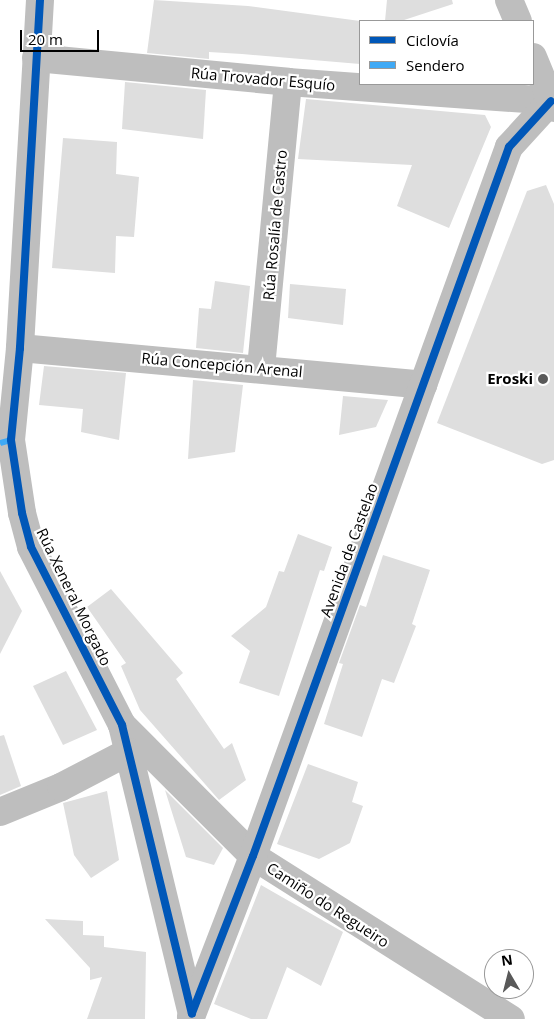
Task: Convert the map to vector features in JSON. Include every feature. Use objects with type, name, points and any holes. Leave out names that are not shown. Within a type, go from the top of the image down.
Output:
[{"type":"street","name":"Rúa Xeneral Morgado","points":[[40,0],[20,348],[11,440],[22,513],[31,547],[122,725],[191,1016]]},
{"type":"street","points":[[509,0],[518,20]]},
{"type":"street","name":"Rúa Trovador Esquío","points":[[36,58],[288,82],[552,104]]},
{"type":"street","points":[[534,59],[552,104]]},
{"type":"street","name":"Rúa Rosalía de Castro","points":[[261,368],[288,82]]},
{"type":"street","name":"Avenida de Castelao","points":[[191,1016],[253,856],[509,147],[552,104]]},
{"type":"street","name":"Rúa Concepción Arenal","points":[[20,348],[261,368],[423,385]]},
{"type":"street","name":"Camiño do Regueiro","points":[[122,725],[253,856],[511,1019]]},
{"type":"street","points":[[0,812],[61,787],[128,752]]},
{"type":"building","points":[[154,0],[248,6],[359,21],[359,64],[209,52],[209,59],[147,53]]},
{"type":"building","points":[[387,0],[452,0],[453,4],[404,20],[385,20]]},
{"type":"building","points":[[125,82],[206,90],[203,139],[122,129]]},
{"type":"building","points":[[306,99],[485,115],[491,127],[449,228],[397,206],[412,165],[298,159]]},
{"type":"building","points":[[63,138],[117,142],[116,174],[139,177],[134,237],[116,236],[115,273],[52,268]]},
{"type":"building","points":[[546,185],[554,204],[554,460],[542,464],[437,423],[527,191]]},
{"type":"building","points":[[215,281],[250,286],[243,353],[196,348],[199,308],[211,309]]},
{"type":"building","points":[[290,284],[346,289],[343,325],[288,318]]},
{"type":"building","points":[[44,366],[126,373],[119,440],[81,432],[83,409],[39,405]]},
{"type":"building","points":[[193,380],[243,385],[235,452],[188,459]]},
{"type":"building","points":[[343,396],[388,400],[376,427],[339,435]]},
{"type":"building","points":[[298,534],[332,547],[324,571],[320,570],[279,696],[239,683],[250,651],[231,636],[266,607],[279,571],[284,572]]},
{"type":"building","points":[[383,555],[430,570],[412,624],[416,626],[394,683],[382,679],[362,737],[324,724],[343,664],[339,663],[360,605],[366,607]]},
{"type":"building","points":[[0,571],[22,611],[0,654]]},
{"type":"building","points":[[111,589],[183,673],[176,679],[224,749],[232,743],[246,780],[219,800],[140,710],[121,666],[126,663],[87,607]]},
{"type":"building","points":[[66,671],[97,730],[63,745],[33,686]]},
{"type":"building","points":[[4,735],[21,786],[0,795],[0,736]]},
{"type":"building","points":[[308,764],[358,782],[352,802],[363,806],[350,843],[319,859],[277,844]]},
{"type":"building","points":[[165,790],[223,848],[214,865],[186,857]]},
{"type":"building","points":[[107,791],[119,860],[91,878],[74,855],[63,803]]},
{"type":"building","points":[[261,885],[343,932],[321,986],[287,967],[267,1019],[251,1019],[214,1004]]},
{"type":"building","points":[[45,919],[83,921],[83,935],[104,936],[104,947],[146,952],[145,1019],[87,1019],[102,977],[90,980],[90,968]]},
{"type":"marked path","points":[[0,443],[11,440]]},
{"type":"cycle path","points":[[40,0],[20,348],[11,440],[22,513],[31,547],[122,725],[192,1014]]},
{"type":"cycle path","points":[[192,1013],[253,856],[509,147],[551,101]]},
{"type":"place","name":"Eroski","points":[[543,379]]}]
